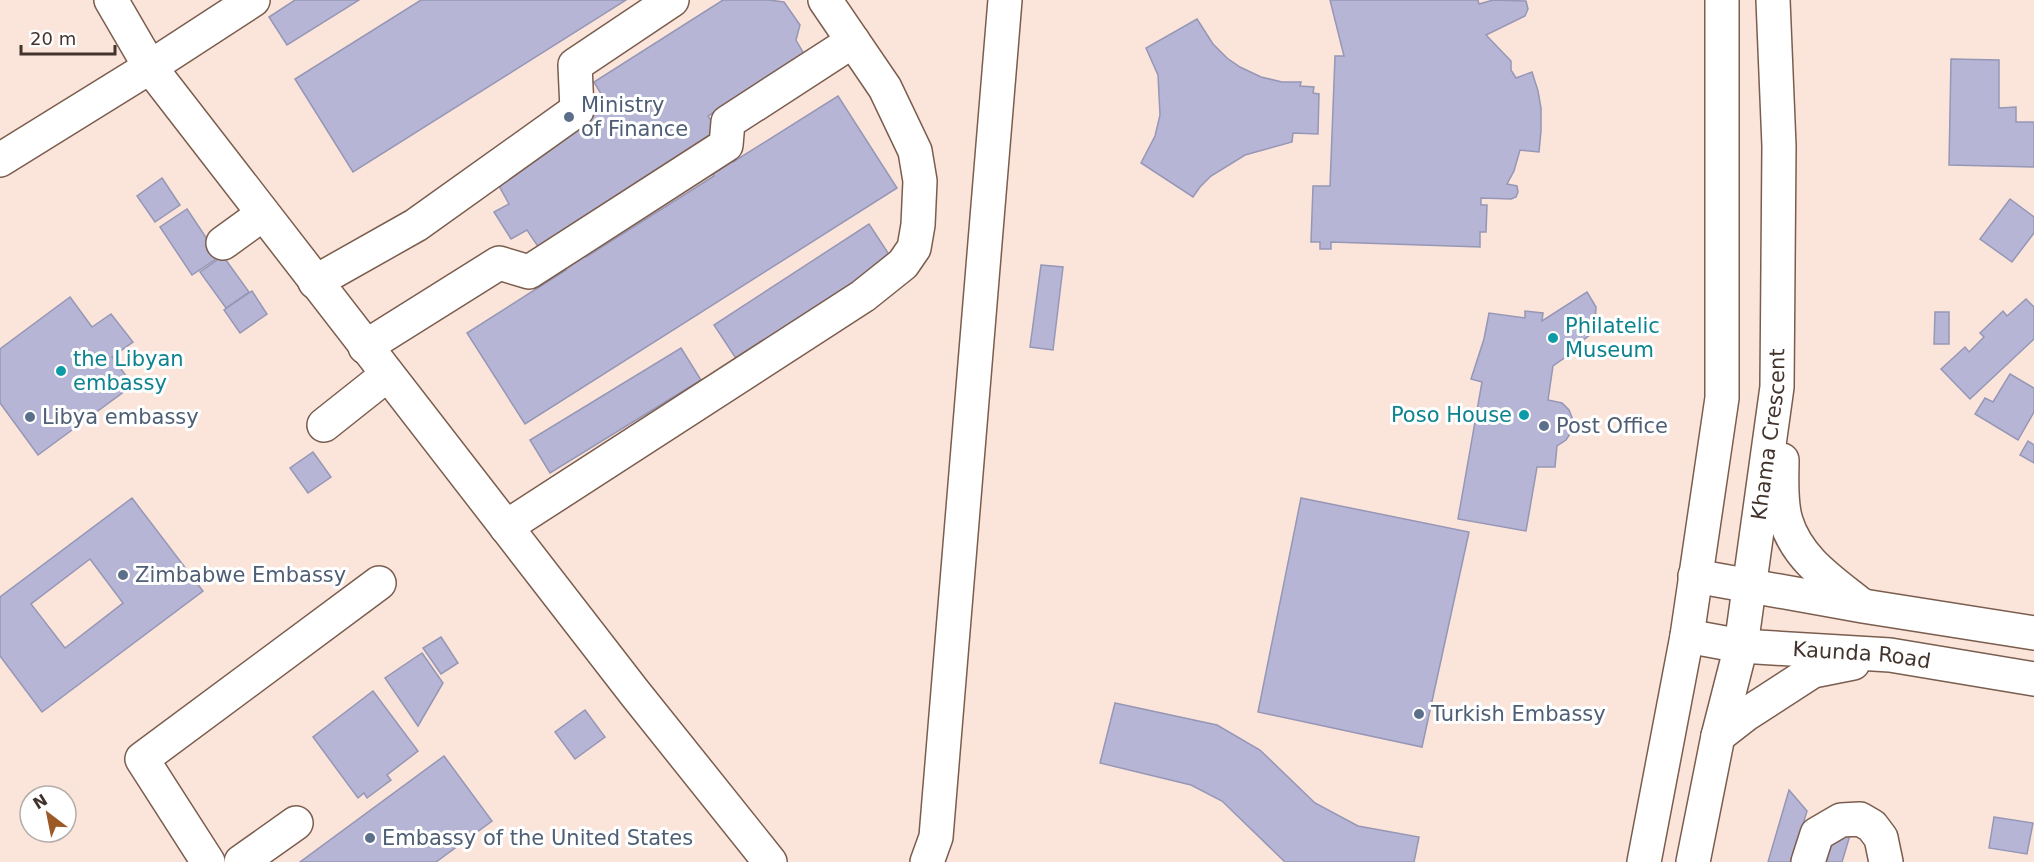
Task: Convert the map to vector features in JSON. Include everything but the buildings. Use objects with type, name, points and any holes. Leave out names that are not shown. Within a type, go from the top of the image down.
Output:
[{"type":"main road","points":[[111,0],[150,67],[365,347],[766,860]]},
{"type":"main road","points":[[0,160],[253,0]]},
{"type":"main road","points":[[315,282],[416,225],[577,110],[575,64],[672,0]]},
{"type":"main road","points":[[506,527],[863,296],[903,264],[914,248],[918,225],[920,181],[915,151],[885,88],[825,0]]},
{"type":"main road","points":[[927,862],[936,837],[1005,0]]},
{"type":"main road","points":[[1644,862],[1687,636],[1722,398],[1722,0]]},
{"type":"main road","name":"Khama Crescent","points":[[1694,862],[1718,736],[1741,646],[1777,387],[1779,146],[1773,0]]},
{"type":"main road","points":[[365,347],[499,263],[530,272],[726,145],[728,122],[853,41]]},
{"type":"main road","points":[[223,243],[263,213]]},
{"type":"main road","points":[[324,425],[387,375]]},
{"type":"main road","points":[[1777,387],[1783,427],[1782,492],[1785,519],[1795,544],[1811,563],[1863,606]]},
{"type":"main road","points":[[1695,576],[2034,633]]},
{"type":"main road","points":[[208,862],[142,759],[379,583]]},
{"type":"main road","name":"Kaunda Road","points":[[1687,636],[1741,646],[1890,655],[2034,679]]},
{"type":"main road","points":[[1718,736],[1745,715],[1814,671],[1890,655]]},
{"type":"main road","points":[[1808,862],[1817,834],[1841,820],[1860,819],[1872,826],[1881,838],[1886,862]]},
{"type":"main road","points":[[241,862],[296,824]]},
{"type":"place","name":"Ministry of Finance","points":[[569,117]]},
{"type":"place","name":"Philatelic Museum","points":[[1553,338]]},
{"type":"place","name":"the Libyan embassy","points":[[61,371]]},
{"type":"place","name":"Poso House","points":[[1524,415]]},
{"type":"place","name":"Libya embassy","points":[[30,417]]},
{"type":"place","name":"Post Office","points":[[1544,426]]},
{"type":"place","name":"Zimbabwe Embassy","points":[[123,575]]},
{"type":"place","name":"Turkish Embassy","points":[[1419,714]]},
{"type":"place","name":"Embassy of the United States","points":[[370,838]]}]
